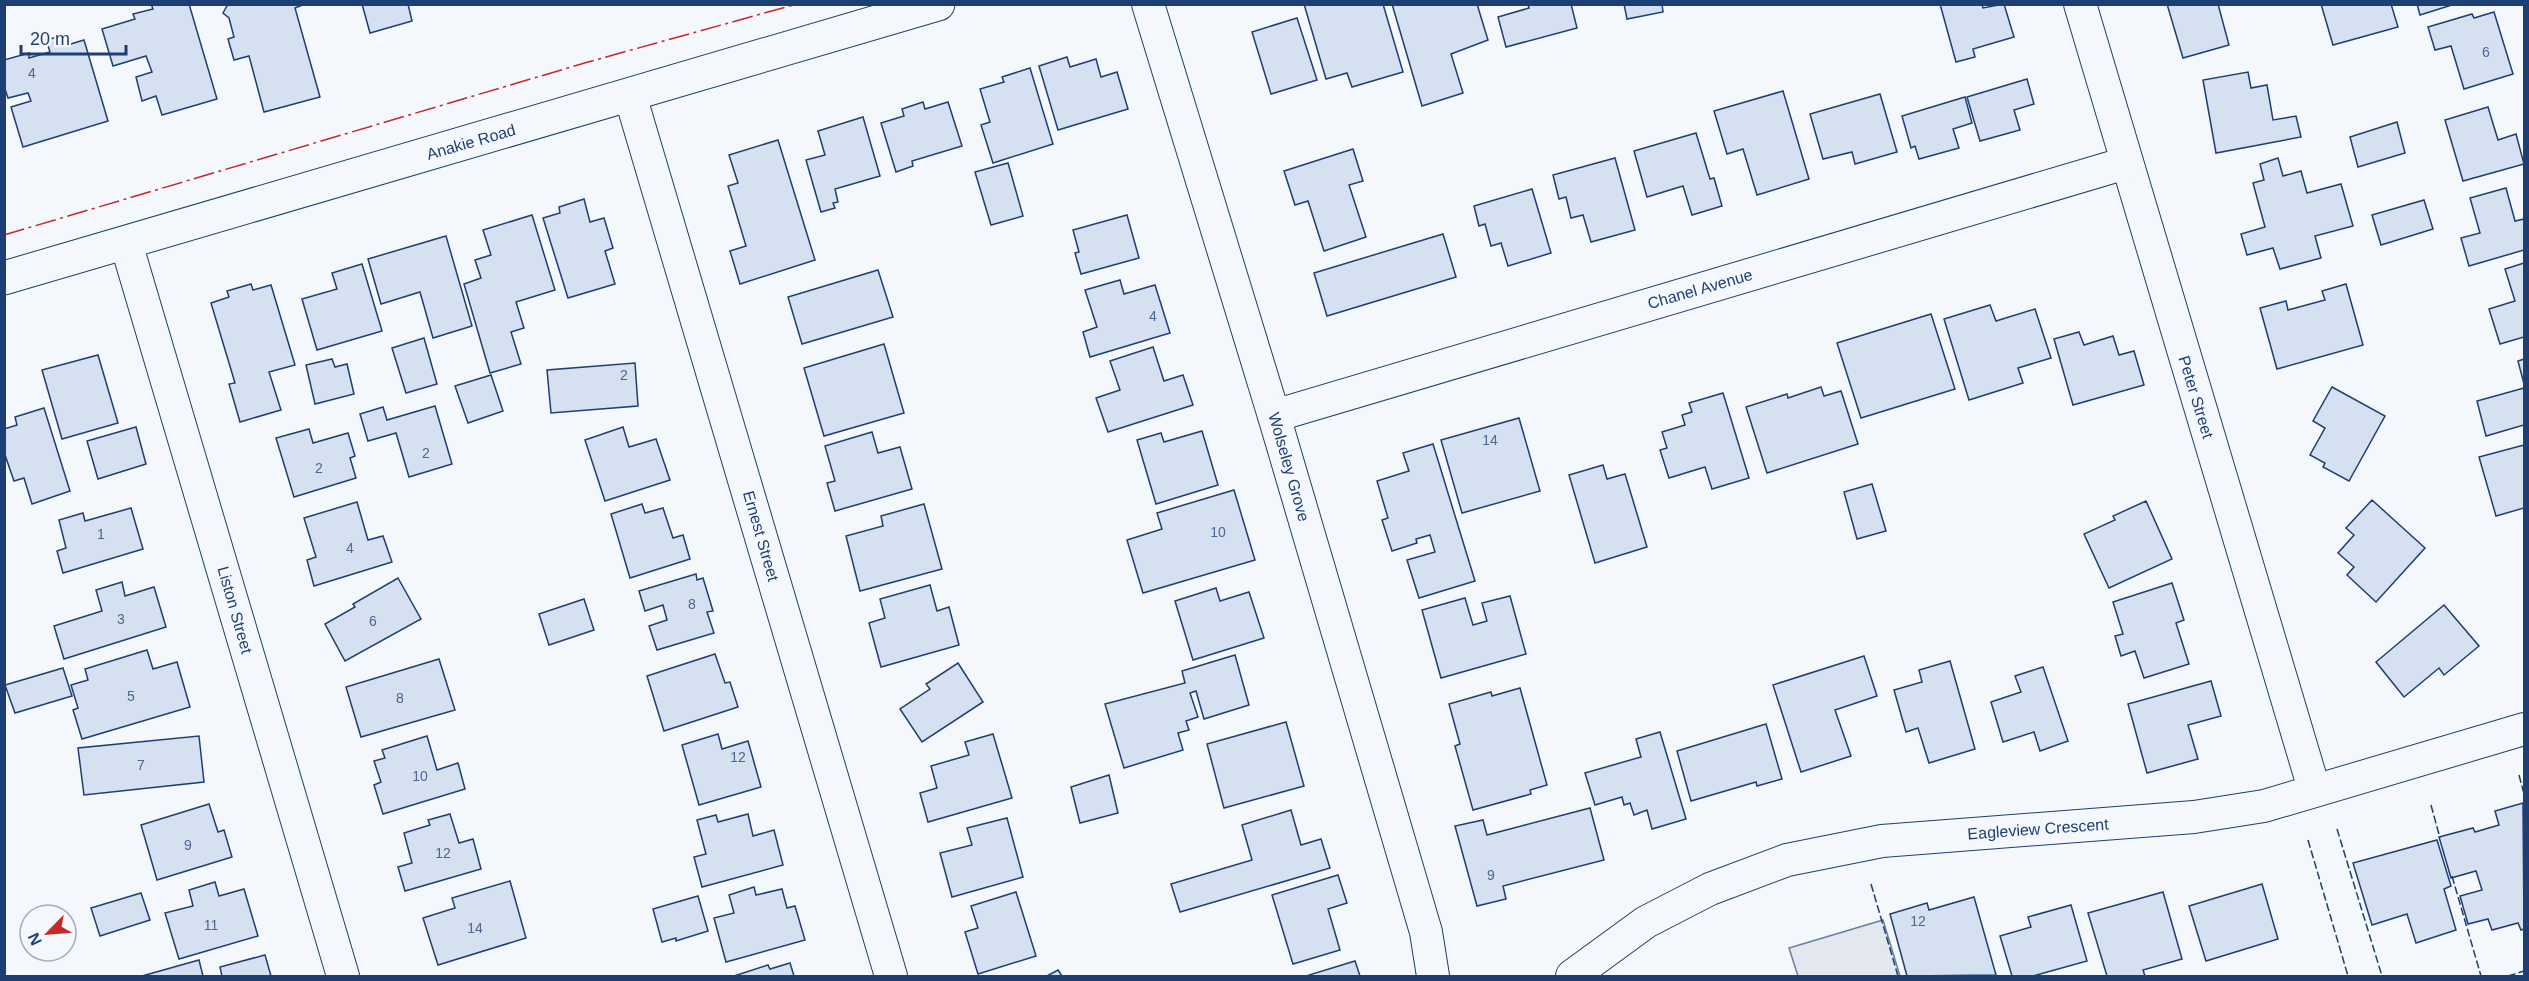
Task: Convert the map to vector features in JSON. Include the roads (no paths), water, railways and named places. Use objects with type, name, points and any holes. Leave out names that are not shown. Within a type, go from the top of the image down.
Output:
[{"type":"main road","name":"Anakie Road","points":[[4,278],[938,4]]},
{"type":"street","name":"Wolseley Grove","points":[[1148,4],[1274,416],[1426,932],[1445,976]]},
{"type":"street","name":"Peter Street","points":[[2080,4],[2314,789]]},
{"type":"street","name":"Ernest Street","points":[[630,95],[891,976]]},
{"type":"street","name":"Chanel Avenue","points":[[1274,416],[2126,163]]},
{"type":"street","name":"Liston Street","points":[[126,243],[343,976]]},
{"type":"street","name":"Eagleview Crescent","points":[[1572,976],[1646,922],[1710,889],[1787,860],[1882,842],[2194,817],[2264,806],[2314,789],[2524,729]]},
{"type":"street","name":"Wolseley Grove","points":[[1426,932],[1433,976]]}]
